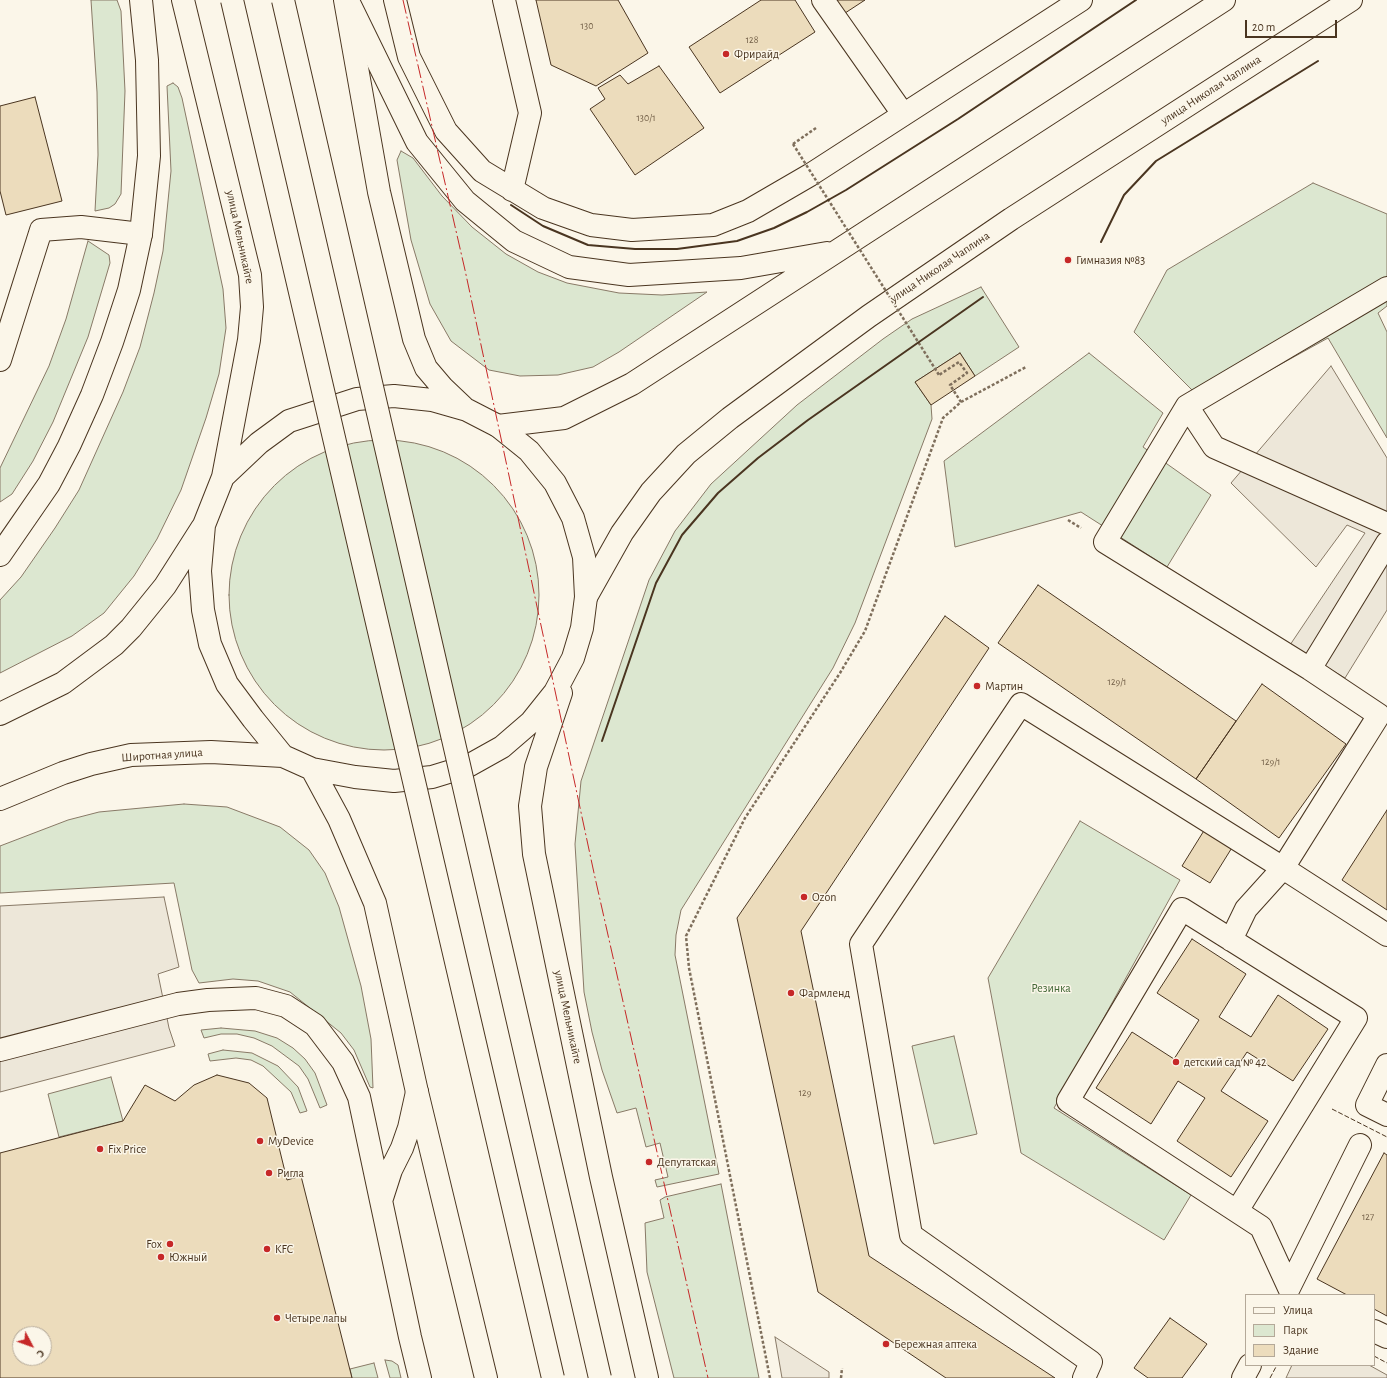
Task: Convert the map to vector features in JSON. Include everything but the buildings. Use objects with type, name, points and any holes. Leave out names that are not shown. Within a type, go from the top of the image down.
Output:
[{"type":"main road","points":[[0,555],[49,484],[69,446],[92,395],[112,342],[129,290],[141,234],[149,156],[147,60],[141,0]]},
{"type":"main road","name":"улица Мельникайте","points":[[183,0],[250,275],[252,307],[249,340],[223,477]]},
{"type":"main road","points":[[232,0],[553,1378]]},
{"type":"main road","points":[[283,0],[600,1378]]},
{"type":"main road","points":[[346,0],[379,192],[414,338],[426,368],[443,388],[467,410]]},
{"type":"main road","points":[[346,0],[417,142],[465,201],[514,241],[569,267],[630,275],[741,268],[836,252]]},
{"type":"main road","points":[[394,0],[409,57],[446,131],[482,171],[543,208],[591,226],[632,230],[712,225],[748,211],[810,175],[1081,0]]},
{"type":"main road","points":[[504,0],[530,113],[512,190]]},
{"type":"main road","points":[[823,0],[904,114]]},
{"type":"main road","points":[[498,426],[564,418],[632,384],[1224,0]]},
{"type":"main road","name":"улица Николая Чаплина","points":[[586,597],[622,533],[651,492],[686,454],[730,418],[869,316],[1010,219],[1352,0]]},
{"type":"main road","points":[[0,360],[41,230],[82,227],[141,234]]},
{"type":"main road","points":[[1231,940],[1246,910],[1283,868],[1379,715],[1310,668],[1106,542],[1187,406],[1387,288]]},
{"type":"main road","points":[[0,714],[63,683],[114,645],[131,628],[165,586],[204,525],[223,477],[259,443],[289,421],[357,399],[394,396],[432,400],[467,410],[498,426],[530,451],[555,483],[573,518],[584,557],[586,597],[582,628],[573,658],[555,692],[531,722],[502,747],[468,766],[432,777],[394,781],[355,777],[312,769],[283,756],[227,684],[210,644],[203,610],[200,571],[204,525]]},
{"type":"main road","points":[[1187,406],[1214,447],[1387,524]]},
{"type":"main road","points":[[1310,668],[1387,543]]},
{"type":"main road","name":"улица Мельникайте","points":[[573,658],[536,767],[530,806],[534,854],[601,1177],[647,1378]]},
{"type":"main road","points":[[1084,1378],[1091,1362],[911,1235],[861,944],[1021,704],[1387,934]]},
{"type":"main road","name":"Широтная улица","points":[[0,800],[63,773],[91,764],[131,755],[211,752],[283,756]]},
{"type":"main road","points":[[312,769],[339,819],[375,903],[417,1092],[486,1378]]},
{"type":"main road","points":[[1237,1211],[1356,1018],[1182,909],[1068,1101],[1261,1227],[1292,1293]]},
{"type":"main road","points":[[0,1050],[178,1004],[208,1000],[256,998],[286,1006],[315,1025],[344,1062],[359,1097],[420,1378]]},
{"type":"main road","points":[[1387,1065],[1367,1105],[1387,1115]]},
{"type":"main road","points":[[382,1199],[390,1170],[402,1148],[409,1128],[417,1092]]},
{"type":"main road","points":[[1292,1293],[1360,1145]]},
{"type":"main road","points":[[1375,1331],[1387,1337]]},
{"type":"main road","points":[[1243,1378],[1249,1366]]},
{"type":"path","points":[[816,128],[793,144],[940,376],[959,362],[967,373],[950,385],[961,402]]},
{"type":"path","points":[[770,1378],[689,968],[686,936],[745,818],[840,673],[865,631],[943,418],[961,402],[1026,367]]},
{"type":"path","points":[[842,1368],[842,1378]]},
{"type":"green space","points":[[91,0],[117,0],[121,11],[125,91],[121,194],[115,204],[109,208],[95,211],[98,155],[97,92]]},
{"type":"green space","points":[[173,83],[178,87],[182,98],[223,289],[226,328],[219,374],[206,418],[181,490],[157,539],[134,576],[104,613],[72,636],[0,673],[0,600],[21,577],[79,490],[123,392],[140,347],[163,251],[171,171],[167,86]]},
{"type":"green space","points":[[401,151],[413,158],[442,196],[472,227],[506,254],[538,272],[567,283],[619,293],[662,295],[707,292],[619,352],[593,367],[558,375],[520,376],[489,370],[451,341],[430,304],[411,240],[397,160]]},
{"type":"green space","points":[[1313,183],[1387,214],[1387,306],[1378,313],[1387,332],[1387,438],[1328,338],[1207,405],[1134,332],[1167,270]]},
{"type":"green space","points":[[88,241],[109,255],[110,263],[88,337],[53,422],[33,461],[12,494],[0,502],[0,468],[49,366],[66,319]]},
{"type":"green space","points":[[981,287],[1019,347],[975,376],[960,353],[915,382],[931,405],[932,419],[855,623],[833,668],[681,910],[676,935],[675,955],[719,1174],[657,1187],[655,1180],[668,1177],[660,1143],[646,1147],[636,1108],[617,1113],[602,1070],[592,1032],[584,992],[575,844],[581,781],[649,580],[675,531],[711,484],[797,405],[883,339],[912,319]]},
{"type":"green space","points":[[1089,353],[1163,413],[1143,447],[1211,495],[1167,567],[1081,512],[955,547],[944,461]]},
{"type":"green space","points":[[384,440],[414,443],[443,452],[470,466],[494,485],[513,509],[527,536],[536,565],[539,595],[536,625],[527,654],[513,681],[494,705],[470,724],[443,738],[414,747],[384,750],[354,747],[325,738],[298,724],[274,705],[255,681],[241,654],[232,625],[229,595],[232,565],[241,536],[255,509],[274,485],[298,466],[325,452],[354,443]]},
{"type":"green space","points":[[184,804],[227,807],[280,827],[309,850],[325,873],[339,907],[361,986],[371,1039],[373,1088],[370,1087],[354,1050],[341,1033],[290,992],[258,981],[233,979],[199,983],[192,970],[174,883],[0,893],[0,846],[68,820],[99,812]]},
{"type":"green space","name":"Резинка","points":[[1080,821],[1180,880],[1054,1108],[1191,1195],[1164,1240],[1021,1153],[988,978]]},
{"type":"green space","points":[[221,1028],[255,1031],[277,1038],[293,1048],[305,1059],[315,1073],[327,1105],[320,1108],[308,1079],[299,1066],[272,1046],[254,1038],[237,1034],[221,1034],[204,1038],[201,1030]]},
{"type":"green space","points":[[954,1036],[977,1134],[934,1144],[912,1046]]},
{"type":"green space","points":[[223,1050],[252,1053],[278,1066],[298,1087],[307,1111],[300,1113],[291,1092],[263,1066],[251,1060],[236,1058],[210,1061],[208,1054]]},
{"type":"green space","points":[[111,1077],[123,1121],[59,1137],[48,1094]]},
{"type":"green space","points":[[721,1184],[759,1378],[674,1378],[647,1272],[645,1223],[664,1218],[660,1200],[665,1197]]},
{"type":"green space","points":[[385,1360],[392,1361],[398,1365],[401,1378],[390,1378]]},
{"type":"green space","points":[[374,1363],[378,1378],[352,1378],[350,1369]]},
{"type":"shaded area","points":[[1331,366],[1387,458],[1387,610],[1345,678],[1290,645],[1365,533],[1347,525],[1316,567],[1231,483]]},
{"type":"shaded area","points":[[164,897],[179,967],[158,974],[169,1028],[175,1046],[0,1092],[0,906]]},
{"type":"shaded area","points":[[775,1337],[829,1372],[829,1378],[782,1378]]},
{"type":"shaded area","points":[[1292,1366],[1371,1366],[1387,1375],[1387,1378],[1286,1378]]},
{"type":"fence","points":[[1332,1109],[1387,1137]]},
{"type":"fence","points":[[1375,1357],[1387,1363]]},
{"type":"fence","points":[[1270,1378],[1276,1366]]},
{"type":"wall","points":[[511,205],[543,226],[588,245],[635,249],[677,249],[737,241],[774,228],[807,212],[846,190],[958,119],[1136,0]]},
{"type":"wall","points":[[1101,242],[1124,195],[1156,161],[1318,61]]},
{"type":"wall","points":[[602,741],[656,583],[682,535],[718,493],[758,458],[808,420],[983,297]]},
{"type":"power","points":[[403,0],[465,270],[594,873],[708,1378]]},
{"type":"place","name":"Фрирайд","points":[[726,54]]},
{"type":"place","name":"Гимназия №83","points":[[1068,260]]},
{"type":"place","name":"Мартин","points":[[977,686]]},
{"type":"place","name":"Ozon","points":[[804,897]]},
{"type":"place","name":"Фармленд","points":[[791,993]]},
{"type":"place","name":"детский сад № 42","points":[[1176,1062]]},
{"type":"place","name":"MyDevice","points":[[260,1141]]},
{"type":"place","name":"Fix Price","points":[[100,1149]]},
{"type":"place","name":"Депутатская","points":[[649,1162]]},
{"type":"place","name":"Ригла","points":[[269,1173]]},
{"type":"place","name":"Fox","points":[[170,1244]]},
{"type":"place","name":"KFC","points":[[267,1249]]},
{"type":"place","name":"Южный","points":[[161,1257]]},
{"type":"place","name":"Четыре лапы","points":[[277,1318]]},
{"type":"place","name":"Бережная аптека","points":[[886,1344]]}]
